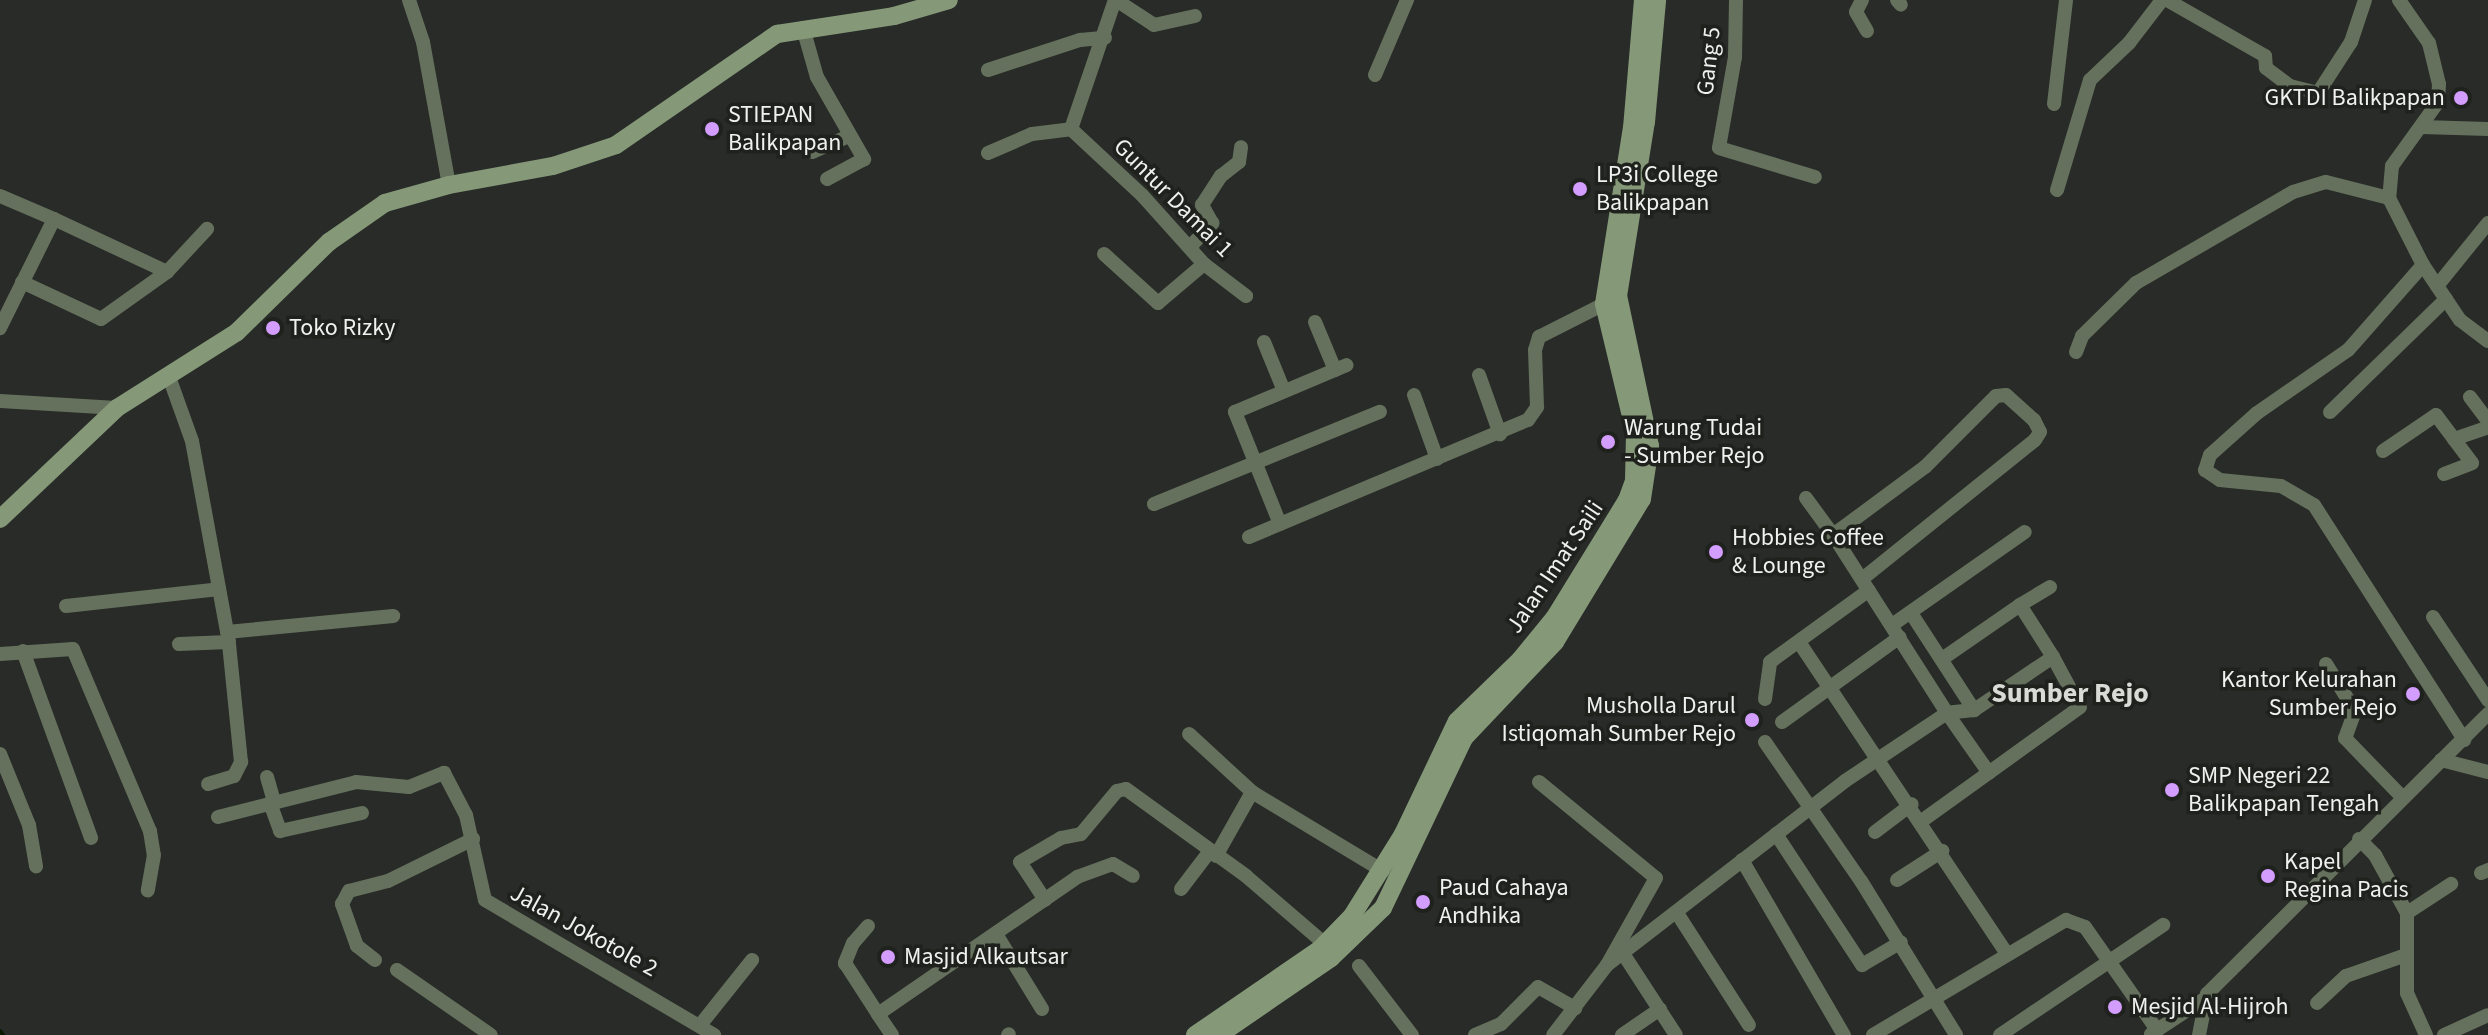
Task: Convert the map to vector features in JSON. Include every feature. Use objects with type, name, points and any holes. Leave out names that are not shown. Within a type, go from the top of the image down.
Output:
[{"type":"main road","points":[[0,519],[117,408],[237,332],[356,221],[401,196],[553,166],[616,145],[777,34],[894,16],[949,0]]},
{"type":"main road","name":"Jalan Imat Saili","points":[[1219,1035],[1331,958],[1383,908],[1464,738],[1572,594],[1621,513],[1634,481],[1635,433],[1604,304],[1632,128],[1643,0]]},
{"type":"main road","name":"Jalan Imat Saili","points":[[1195,1035],[1325,944],[1383,871],[1448,736],[1575,615],[1631,524],[1648,484],[1650,446],[1618,296],[1646,122],[1657,0]]},
{"type":"street","points":[[409,0],[423,42],[449,185]]},
{"type":"street","points":[[988,153],[1032,134],[1071,129],[1116,0],[1154,25],[1195,16]]},
{"type":"street","points":[[1375,75],[1407,0]]},
{"type":"street","name":"Gang 5","points":[[1736,0],[1735,57],[1722,126],[1721,150],[1815,177]]},
{"type":"street","points":[[1862,0],[1856,12],[1867,31]]},
{"type":"street","points":[[2054,104],[2066,0]]},
{"type":"street","points":[[2057,190],[2090,80],[2129,43],[2164,0],[2257,51],[2267,59],[2266,68],[2290,86],[2318,93],[2351,42],[2365,0]]},
{"type":"street","points":[[2399,0],[2429,43],[2435,63],[2438,102],[2392,166],[2389,198],[2441,293],[2467,327],[2488,341]]},
{"type":"street","points":[[803,28],[817,77],[863,162],[827,179]]},
{"type":"street","points":[[988,70],[1080,40],[1105,38]]},
{"type":"street","points":[[2422,127],[2488,129]]},
{"type":"street","name":"Guntur Damai 1","points":[[1071,129],[1204,264],[1246,296]]},
{"type":"street","points":[[812,152],[849,136]]},
{"type":"street","points":[[1190,247],[1212,223],[1202,205],[1221,176],[1239,162],[1241,147]]},
{"type":"street","points":[[2076,352],[2082,336],[2136,283],[2293,192],[2326,182],[2389,198]]},
{"type":"street","points":[[0,196],[167,272]]},
{"type":"street","points":[[0,328],[54,219]]},
{"type":"street","points":[[2330,412],[2441,293],[2488,223]]},
{"type":"street","points":[[22,282],[101,319],[167,272],[207,229]]},
{"type":"street","points":[[1104,254],[1158,303],[1204,264]]},
{"type":"street","points":[[2423,265],[2348,350],[2257,413],[2210,455],[2205,470],[2220,480],[2281,486],[2314,505],[2464,740]]},
{"type":"street","points":[[1249,537],[1500,434],[1534,414],[1539,337],[1553,326],[1604,304]]},
{"type":"street","points":[[1280,524],[1235,412],[1341,368],[1315,322]]},
{"type":"street","points":[[1264,342],[1284,391]]},
{"type":"street","points":[[168,374],[192,441],[228,638],[240,769],[208,784]]},
{"type":"street","points":[[1479,375],[1500,434]]},
{"type":"street","points":[[1414,395],[1437,459]]},
{"type":"street","points":[[1765,699],[1767,665],[1799,642],[2035,440],[2040,432],[2034,420],[2006,395],[1996,396],[1925,467],[1833,535]]},
{"type":"street","points":[[2470,397],[2488,421]]},
{"type":"street","points":[[0,401],[117,408]]},
{"type":"street","points":[[1154,504],[1380,412]]},
{"type":"street","points":[[2383,451],[2436,415],[2472,463],[2444,474]]},
{"type":"street","points":[[2454,439],[2488,427]]},
{"type":"street","points":[[1806,498],[1989,773]]},
{"type":"street","points":[[1782,722],[1830,687],[1896,631],[1911,613],[2025,532]]},
{"type":"street","points":[[1942,659],[2050,587]]},
{"type":"street","points":[[66,606],[219,589]]},
{"type":"street","points":[[1923,820],[2080,707],[2020,605]]},
{"type":"street","points":[[1911,613],[1974,710]]},
{"type":"street","points":[[179,644],[393,616]]},
{"type":"street","points":[[2433,617],[2488,700]]},
{"type":"street","points":[[1799,642],[1881,757],[2006,952]]},
{"type":"street","points":[[0,654],[73,649],[150,831],[154,855],[148,890]]},
{"type":"street","points":[[23,651],[91,838]]},
{"type":"street","points":[[1607,965],[1881,757],[1947,713],[1974,710],[2053,657]]},
{"type":"street","points":[[2326,664],[2355,711],[2345,738],[2402,797]]},
{"type":"street","points":[[1873,1035],[2006,952],[2057,923],[2072,920],[2085,927],[2112,963],[2153,1032],[2204,999],[2359,839],[2488,714]]},
{"type":"street","points":[[1189,734],[1252,792],[1383,871]]},
{"type":"street","points":[[1765,742],[1901,942],[1956,1035]]},
{"type":"street","points":[[0,754],[29,825],[36,866]]},
{"type":"street","points":[[2441,760],[2488,772]]},
{"type":"street","name":"Jalan Jokotole 2","points":[[218,817],[371,780],[409,787],[441,772],[449,779],[473,839],[483,895],[489,903],[701,1024],[714,1035]]},
{"type":"street","points":[[267,777],[280,831],[362,813]]},
{"type":"street","points":[[1539,782],[1656,875],[1607,965],[1553,1035]]},
{"type":"street","points":[[1048,898],[1020,862],[1061,838],[1085,832],[1120,788],[1213,854],[1325,944]]},
{"type":"street","points":[[1181,889],[1213,854],[1252,792]]},
{"type":"street","points":[[1875,832],[1912,804]]},
{"type":"street","points":[[1776,834],[1862,965],[1901,942]]},
{"type":"street","points":[[375,960],[357,946],[343,900],[355,887],[388,881],[473,839]]},
{"type":"street","points":[[2359,839],[2375,855],[2407,913],[2407,993],[2426,1035]]},
{"type":"street","points":[[1897,880],[1942,851]]},
{"type":"street","points":[[1742,860],[1844,1035]]},
{"type":"street","points":[[878,1014],[1048,898],[1105,865],[1133,876]]},
{"type":"street","points":[[2407,913],[2451,884]]},
{"type":"street","points":[[1677,913],[1749,1025]]},
{"type":"street","points":[[2000,1035],[2112,963],[2163,925]]},
{"type":"street","points":[[868,926],[845,963],[890,1034]]},
{"type":"street","points":[[996,934],[1042,1009]]},
{"type":"street","points":[[1624,955],[1676,1035]]},
{"type":"street","points":[[2317,1003],[2346,976],[2406,955]]},
{"type":"street","points":[[701,1024],[752,960]]},
{"type":"street","points":[[1359,966],[1412,1035]]},
{"type":"street","points":[[397,970],[491,1035]]},
{"type":"street","points":[[1475,1035],[1507,1019],[1538,987],[1575,1008]]},
{"type":"street","points":[[2199,1035],[2204,999]]},
{"type":"street","points":[[1622,1035],[1660,1009]]},
{"type":"street","points":[[2444,1035],[2488,1015]]},
{"type":"waterway","points":[[0,1031],[3,1035]]},
{"type":"place","name":"GKTDI Balikpapan","points":[[2461,98]]},
{"type":"place","name":"STIEPAN Balikpapan","points":[[712,129]]},
{"type":"place","name":"LP3i College Balikpapan","points":[[1580,189]]},
{"type":"place","name":"Toko Rizky","points":[[273,328]]},
{"type":"place","name":"Warung Tudai - Sumber Rejo","points":[[1608,442]]},
{"type":"place","name":"Hobbies Coffee & Lounge","points":[[1716,552]]},
{"type":"place","name":"Kantor Kelurahan Sumber Rejo","points":[[2413,694]]},
{"type":"place","name":"Musholla Darul Istiqomah Sumber Rejo","points":[[1752,720]]},
{"type":"place","name":"SMP Negeri 22 Balikpapan Tengah","points":[[2172,790]]},
{"type":"place","name":"Kapel Regina Pacis","points":[[2268,876]]},
{"type":"place","name":"Paud Cahaya Andhika","points":[[1423,902]]},
{"type":"place","name":"Masjid Alkautsar","points":[[888,957]]},
{"type":"place","name":"Mesjid Al-Hijroh","points":[[2115,1007]]},
{"type":"district","name":"Sumber Rejo","points":[[2070,693]]}]
